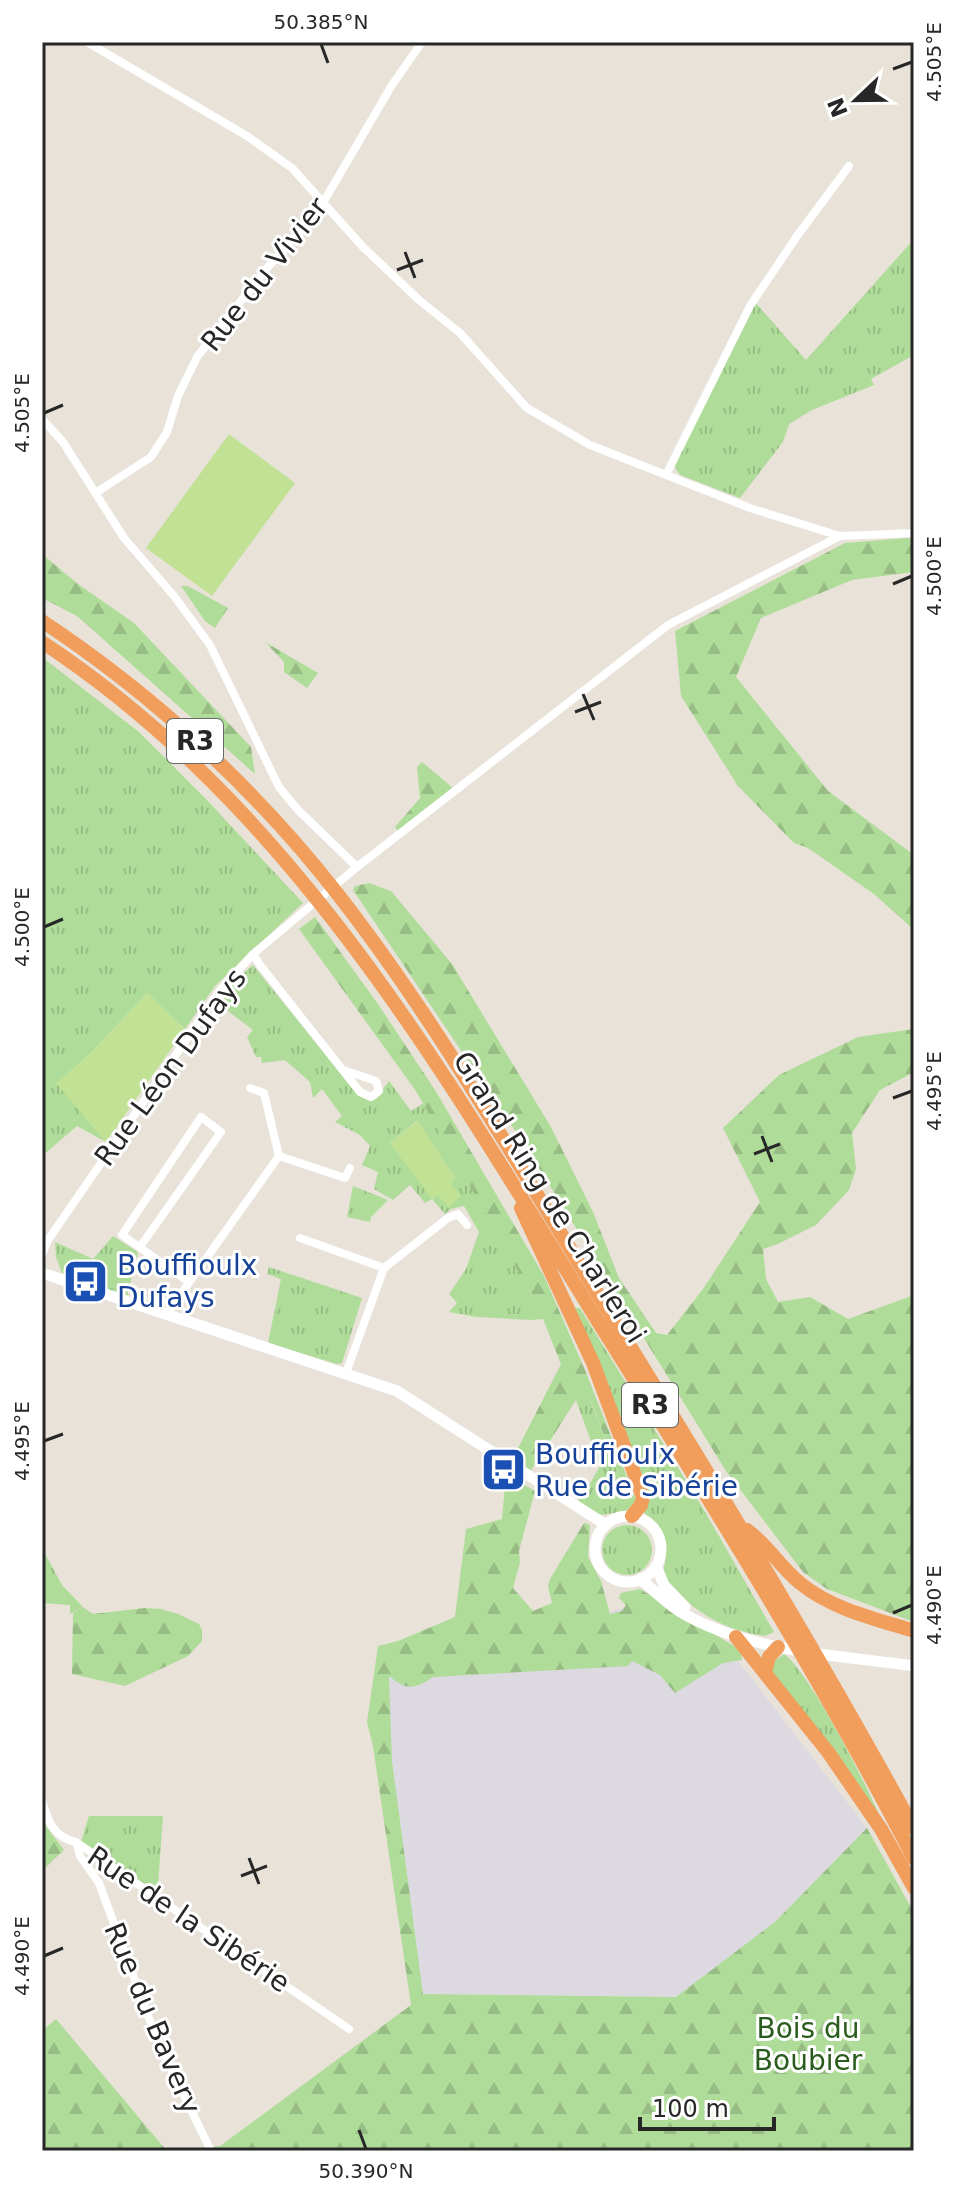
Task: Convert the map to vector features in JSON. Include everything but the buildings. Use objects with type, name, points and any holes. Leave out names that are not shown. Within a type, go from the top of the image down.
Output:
[{"type":"highway","name":"Grand Ring de Charleroi","points":[[42,621],[109,669],[172,720],[267,813],[328,882],[395,972],[742,1527],[808,1637],[914,1829]]},
{"type":"highway","name":"Grand Ring de Charleroi","points":[[42,642],[108,689],[198,768],[256,826],[327,908],[412,1029],[507,1175],[792,1635],[914,1859]]},
{"type":"highway","points":[[507,1175],[532,1238],[565,1300],[626,1448],[643,1497],[632,1516]]},
{"type":"highway","points":[[742,1527],[762,1540],[794,1578],[825,1599],[914,1631]]},
{"type":"highway","points":[[736,1637],[828,1752],[881,1829],[914,1888]]},
{"type":"highway","points":[[765,1673],[769,1657],[778,1647]]},
{"type":"street","points":[[87,42],[258,144],[292,168],[385,268],[460,333],[527,408],[590,445],[750,508],[840,536],[914,533]]},
{"type":"street","name":"Rue du Vivier","points":[[97,492],[151,457],[167,432],[178,396],[197,357],[267,268],[323,204],[392,85],[422,42]]},
{"type":"street","points":[[666,475],[750,306],[849,166]]},
{"type":"street","points":[[42,419],[63,442],[124,538],[174,596],[210,645],[279,787],[297,809],[357,867]]},
{"type":"street","name":"Rue Léon Dufays","points":[[42,1255],[48,1240],[171,1060],[221,989],[253,954],[357,867],[668,625],[840,536]]},
{"type":"street","points":[[253,954],[343,1070]]},
{"type":"street","points":[[166,1315],[279,1156],[264,1093],[250,1088]]},
{"type":"street","points":[[140,1247],[221,1132],[201,1117],[122,1235],[189,1282]]},
{"type":"street","points":[[279,1156],[345,1178],[350,1168]]},
{"type":"street","points":[[346,1373],[384,1268],[448,1218],[458,1214],[467,1225]]},
{"type":"street","points":[[300,1238],[384,1268]]},
{"type":"street","points":[[42,1273],[397,1391],[606,1525]]},
{"type":"street","points":[[632,1516],[647,1522],[658,1534],[661,1550],[656,1566],[640,1579],[619,1580],[601,1567],[596,1545],[606,1525],[620,1517],[632,1516]]},
{"type":"street","points":[[656,1566],[664,1585],[700,1620]]},
{"type":"street","points":[[640,1579],[679,1611],[736,1637],[778,1647],[914,1666]]},
{"type":"street","name":"Rue de la Sibérie","points":[[42,1801],[50,1825],[63,1839],[76,1842],[349,2029]]},
{"type":"street","name":"Rue du Bavery","points":[[76,1842],[80,1856],[99,1883],[157,2040],[211,2151]]},
{"type":"shaded area","points":[[645,1604],[732,1653],[867,1828],[775,1922],[676,1997],[423,1994],[392,1761],[388,1667]]},
{"type":"green space","points":[[914,239],[914,355],[871,379],[874,385],[812,410],[789,424],[783,442],[740,498],[680,475],[674,466],[754,301],[806,360]]},
{"type":"green space","points":[[229,434],[295,483],[212,596],[146,548]]},
{"type":"green space","points":[[914,539],[914,572],[852,580],[761,618],[736,677],[828,791],[914,855],[914,930],[874,894],[808,848],[794,843],[738,786],[681,696],[675,631],[845,543]]},
{"type":"green space","points":[[42,554],[78,584],[134,623],[251,747],[255,774],[77,616],[42,598]]},
{"type":"green space","points":[[181,586],[188,586],[228,608],[215,628],[205,621]]},
{"type":"green space","points":[[265,642],[318,673],[307,688],[284,672],[284,662]]},
{"type":"green space","points":[[42,657],[139,732],[303,903],[215,986],[185,1029],[147,993],[90,1054],[57,1083],[106,1142],[77,1126],[42,1156]]},
{"type":"green space","points":[[422,762],[453,788],[398,831],[395,827],[420,798],[417,767]]},
{"type":"green space","points":[[369,883],[391,891],[452,964],[551,1127],[593,1212],[619,1278],[656,1333],[667,1335],[703,1289],[760,1202],[723,1128],[779,1075],[858,1037],[914,1029],[914,1072],[880,1090],[852,1133],[856,1169],[849,1190],[816,1225],[763,1249],[766,1279],[778,1302],[810,1297],[848,1319],[914,1295],[914,1622],[827,1589],[803,1572],[726,1471],[526,1147],[353,890],[355,886]]},
{"type":"green space","points":[[315,917],[435,1090],[544,1276],[636,1500],[626,1494],[591,1401],[581,1383],[576,1384],[576,1400],[530,1472],[513,1458],[561,1364],[543,1319],[532,1320],[535,1306],[531,1294],[416,1091],[299,929]]},
{"type":"green space","points":[[253,965],[357,1094],[365,1099],[376,1099],[389,1081],[411,1111],[424,1103],[531,1294],[536,1306],[532,1320],[449,1312],[457,1303],[449,1294],[466,1269],[479,1232],[464,1206],[445,1214],[432,1199],[425,1203],[410,1185],[393,1200],[374,1189],[378,1172],[362,1165],[370,1146],[360,1135],[335,1122],[342,1116],[322,1089],[313,1098],[310,1082],[285,1060],[262,1063],[261,1057],[256,1057],[247,1037],[253,1030],[220,1005],[220,994]],"holes":[[[417,1121],[455,1178],[433,1199],[390,1143]]]},
{"type":"green space","points":[[147,993],[185,1029],[106,1142],[56,1083],[90,1054]]},
{"type":"green space","points":[[418,1121],[455,1178],[451,1184],[461,1196],[448,1207],[438,1195],[432,1199],[390,1143]]},
{"type":"green space","points":[[353,1186],[388,1200],[370,1222],[347,1217]]},
{"type":"green space","points":[[113,1236],[138,1252],[127,1298],[62,1273],[56,1257],[55,1242],[93,1259]]},
{"type":"green space","points":[[269,1267],[362,1298],[342,1363],[268,1343],[281,1279],[267,1274]]},
{"type":"green space","points":[[573,1308],[580,1308],[704,1510],[774,1632],[765,1636],[720,1623],[695,1608],[662,1575],[666,1555],[663,1535],[642,1510]]},
{"type":"green space","points":[[581,1383],[626,1494],[636,1500],[627,1511],[601,1515],[575,1503],[584,1494],[600,1466],[576,1400],[576,1384]]},
{"type":"green space","name":"Bois du Boubier","points":[[506,1474],[535,1491],[513,1588],[533,1611],[552,1603],[548,1586],[550,1579],[584,1523],[590,1525],[588,1557],[601,1581],[610,1614],[622,1611],[626,1605],[619,1598],[621,1593],[640,1589],[734,1646],[741,1651],[742,1660],[723,1663],[675,1693],[660,1675],[632,1661],[628,1666],[433,1677],[410,1687],[389,1676],[392,1761],[423,1994],[676,1997],[775,1922],[867,1828],[914,1913],[914,2151],[169,2151],[220,2146],[411,2005],[367,1722],[378,1646],[455,1617],[466,1529],[502,1519]]},
{"type":"green space","points":[[627,1525],[645,1532],[652,1550],[645,1568],[627,1575],[609,1568],[602,1550],[609,1532]]},
{"type":"green space","points":[[42,1548],[62,1585],[83,1607],[70,1614],[70,1605],[42,1603]]},
{"type":"green space","points":[[83,1607],[93,1614],[161,1609],[199,1624],[202,1641],[188,1656],[125,1686],[72,1674],[73,1613]]},
{"type":"green space","points":[[784,1654],[796,1666],[824,1708],[854,1762],[884,1827],[772,1674],[772,1663]]},
{"type":"green space","points":[[89,1816],[163,1816],[157,1898],[80,1845]]},
{"type":"green space","points":[[42,1821],[64,1850],[42,1871]]},
{"type":"green space","points":[[56,2019],[167,2151],[42,2151],[42,2031]]},
{"type":"place","name":"Bouffioulx Dufays","points":[[86,1281]]},
{"type":"place","name":"Bouffioulx Rue de Sibérie","points":[[504,1470]]}]
